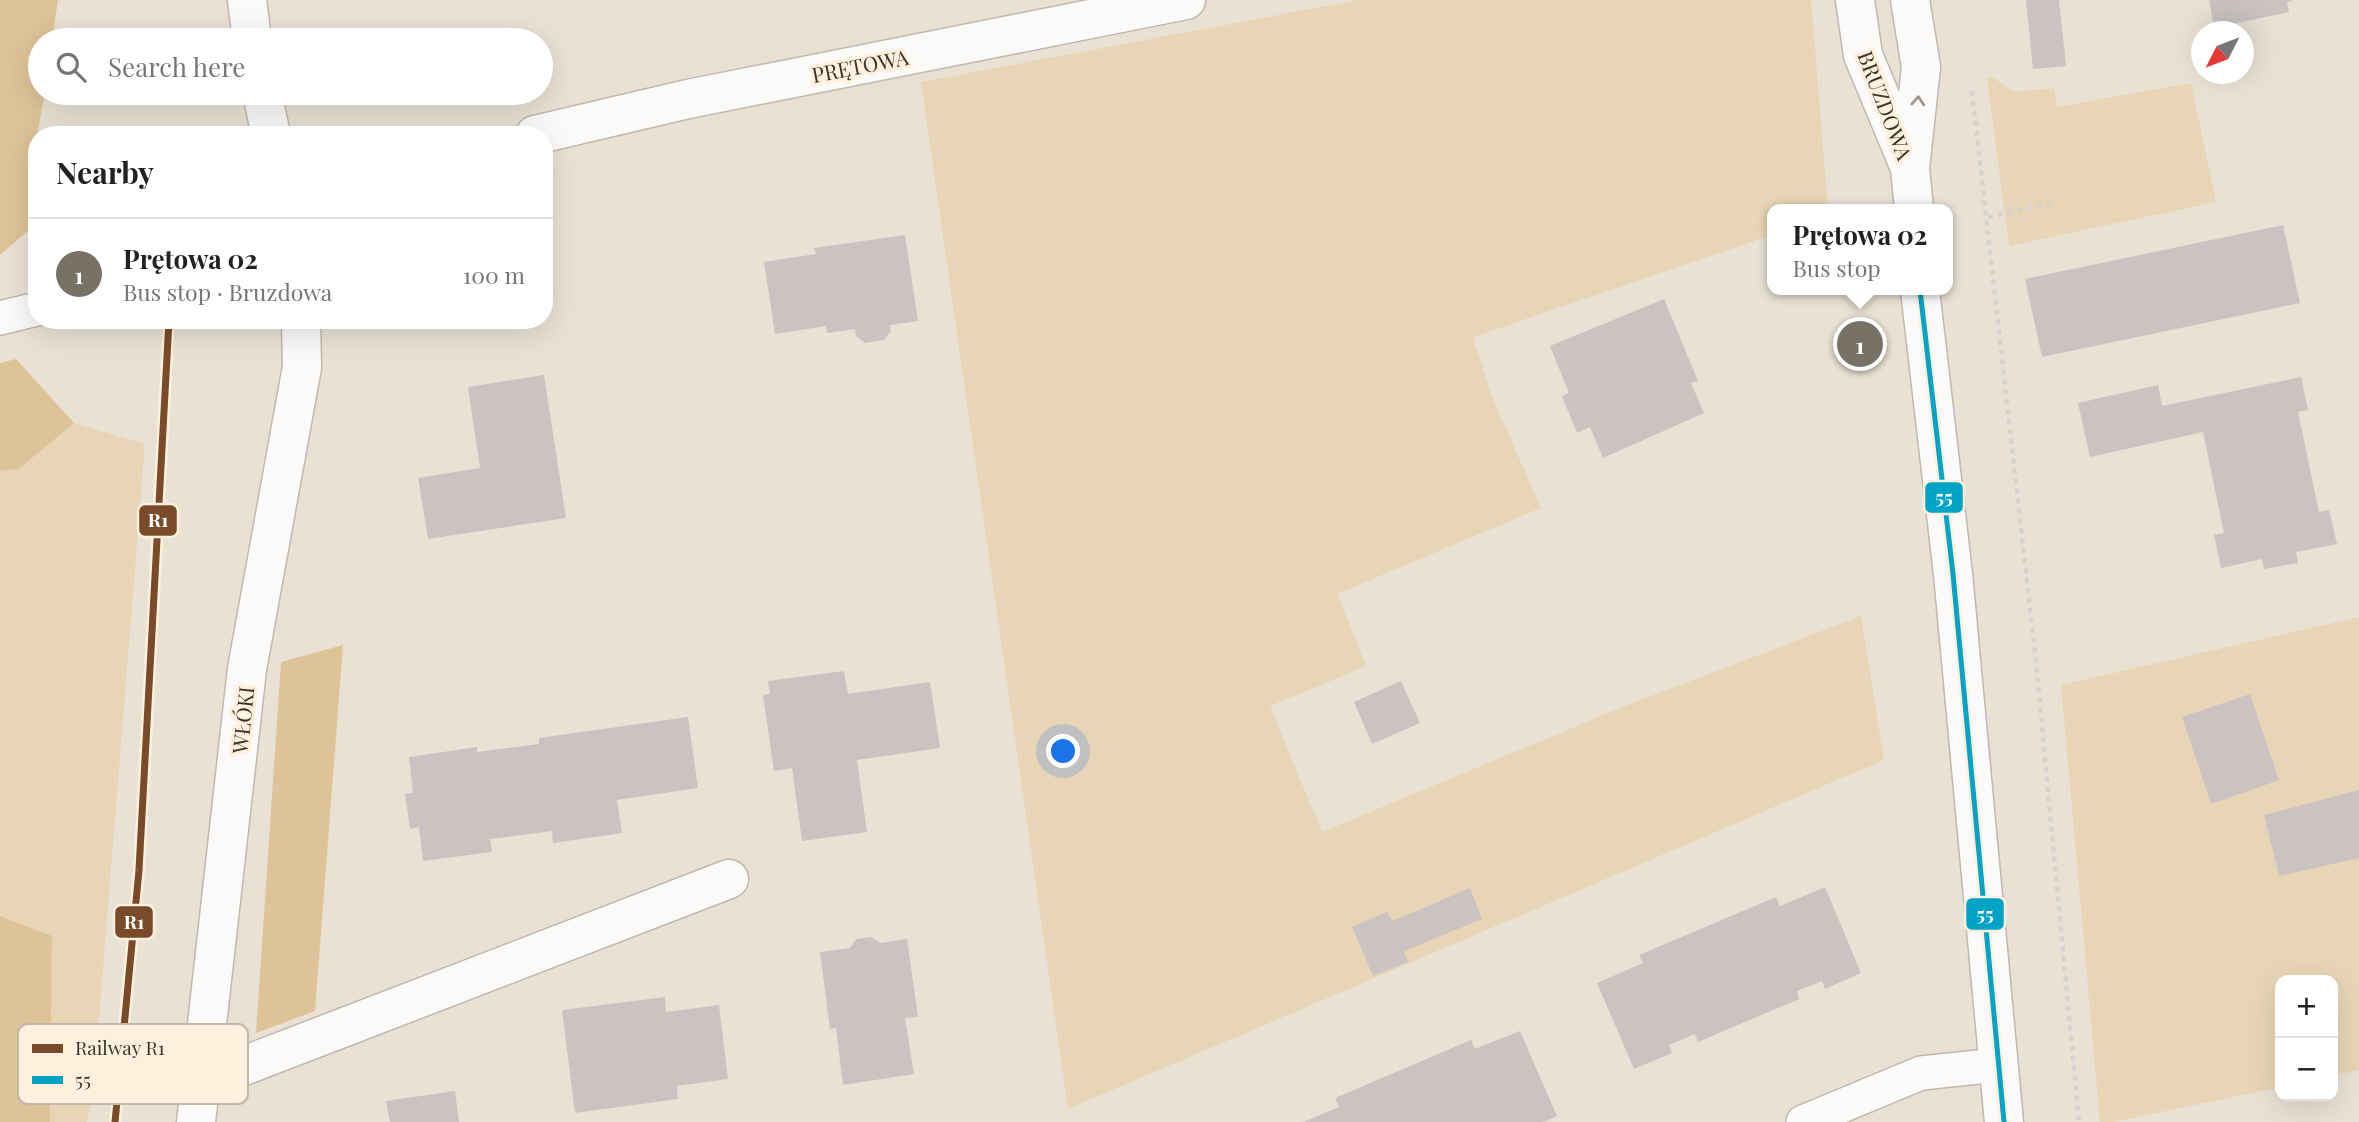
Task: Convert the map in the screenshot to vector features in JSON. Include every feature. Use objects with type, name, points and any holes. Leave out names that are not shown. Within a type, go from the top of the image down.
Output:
[{"type":"street","points":[[247,0],[250,28]]},
{"type":"street","name":"PRĘTOWA","points":[[553,131],[688,99],[1186,0]]},
{"type":"street","name":"BRUZDOWA","points":[[1855,0],[1863,55],[1910,169]]},
{"type":"street","name":"BRUZDOWA","points":[[1910,0],[1921,67],[1910,169],[1914,204]]},
{"type":"street","points":[[265,105],[269,126]]},
{"type":"street","points":[[1921,295],[1953,575],[2004,1122]]},
{"type":"street","name":"WŁÓKI","points":[[208,1024],[247,669],[302,367],[301,329]]},
{"type":"street","points":[[248,1064],[729,879]]},
{"type":"street","name":"WŁÓKI","points":[[196,1122],[199,1104]]},
{"type":"lane","points":[[0,318],[28,312]]},
{"type":"lane","points":[[1803,1122],[1921,1073],[1998,1065]]},
{"type":"path","points":[[1970,82],[1988,217],[2036,662],[2079,1122]]},
{"type":"path","points":[[1988,217],[2052,203]]},
{"type":"shaded area","points":[[0,0],[58,0],[54,28],[28,28],[28,105],[43,105],[39,126],[28,126],[28,231],[0,255]]},
{"type":"shaded area","points":[[1358,0],[1811,0],[1828,204],[1767,204],[1767,237],[1473,337],[1491,394],[1541,508],[1337,594],[1366,666],[1270,706],[1322,832],[1625,706],[1861,616],[1884,760],[1068,1109],[921,82]]},
{"type":"shaded area","points":[[1993,77],[2013,92],[2054,88],[2057,107],[2191,83],[2216,202],[2009,246],[1987,78]]},
{"type":"shaded area","points":[[16,359],[74,423],[19,469],[0,471],[0,363]]},
{"type":"shaded area","points":[[74,423],[145,444],[99,1024],[51,1024],[52,937],[0,916],[0,471],[19,469]]},
{"type":"shaded area","points":[[2359,617],[2359,1070],[2338,1075],[2338,975],[2275,975],[2275,1088],[2114,1122],[2100,1122],[2061,685]]},
{"type":"shaded area","points":[[343,645],[315,1011],[256,1033],[281,662]]},
{"type":"shaded area","points":[[0,916],[52,936],[51,1024],[18,1024],[18,1104],[50,1104],[50,1122],[0,1122]]},
{"type":"shaded area","points":[[50,1104],[91,1104],[87,1122],[50,1122]]},
{"type":"building","points":[[2026,0],[2059,0],[2066,66],[2033,69]]},
{"type":"building","points":[[2209,0],[2292,0],[2287,2],[2289,12],[2247,21],[2213,21]]},
{"type":"building","points":[[2283,225],[2300,303],[2042,357],[2025,279]]},
{"type":"building","points":[[905,235],[918,321],[890,325],[891,331],[884,340],[865,343],[856,336],[855,329],[827,333],[826,326],[775,334],[764,262],[816,254],[814,248]]},
{"type":"building","points":[[1664,299],[1698,381],[1691,383],[1704,413],[1603,458],[1590,427],[1577,433],[1562,396],[1569,393],[1550,346]]},
{"type":"building","points":[[544,375],[566,518],[428,539],[418,478],[480,468],[468,387]]},
{"type":"building","points":[[2301,377],[2308,410],[2298,412],[2319,512],[2329,510],[2337,544],[2296,552],[2298,563],[2264,569],[2262,559],[2221,568],[2214,535],[2224,533],[2203,432],[2090,457],[2078,403],[2158,385],[2162,406]]},
{"type":"building","points":[[844,671],[848,694],[930,682],[940,748],[857,760],[867,832],[802,841],[792,768],[774,771],[763,695],[770,694],[768,681]]},
{"type":"building","points":[[1401,681],[1420,723],[1372,744],[1354,702]]},
{"type":"building","points":[[2250,694],[2279,780],[2211,804],[2182,717]]},
{"type":"building","points":[[688,717],[698,788],[617,800],[622,833],[553,843],[552,831],[490,839],[492,852],[423,861],[419,827],[410,829],[405,794],[413,793],[409,757],[477,747],[477,752],[539,744],[539,738]]},
{"type":"building","points":[[2359,790],[2359,858],[2279,876],[2264,815]]},
{"type":"building","points":[[1825,887],[1861,973],[1825,989],[1822,981],[1797,991],[1799,999],[1698,1042],[1695,1034],[1669,1045],[1672,1053],[1634,1069],[1597,983],[1643,963],[1639,955],[1776,897],[1780,906]]},
{"type":"building","points":[[1470,888],[1482,919],[1404,951],[1408,962],[1373,976],[1352,927],[1387,912],[1393,921]]},
{"type":"building","points":[[871,937],[880,943],[907,939],[918,1017],[905,1018],[914,1074],[843,1085],[836,1028],[830,1029],[820,952],[850,948],[856,939]]},
{"type":"building","points":[[665,997],[666,1012],[719,1005],[728,1079],[677,1086],[678,1099],[575,1113],[562,1010]]},
{"type":"building","points":[[1520,1031],[1557,1116],[1543,1122],[1303,1122],[1339,1107],[1335,1098],[1471,1040],[1475,1049]]},
{"type":"building","points":[[455,1091],[459,1122],[390,1122],[386,1101]]},
{"type":"rail line","name":"R1","points":[[124,1024],[139,870],[169,329]]},
{"type":"rail line","name":"R1","points":[[115,1122],[117,1104]]},
{"type":"transit line","name":"55","points":[[1921,295],[1953,574],[2004,1122]]},
{"type":"place","name":"Prętowa 02","points":[[1860,344]]}]
